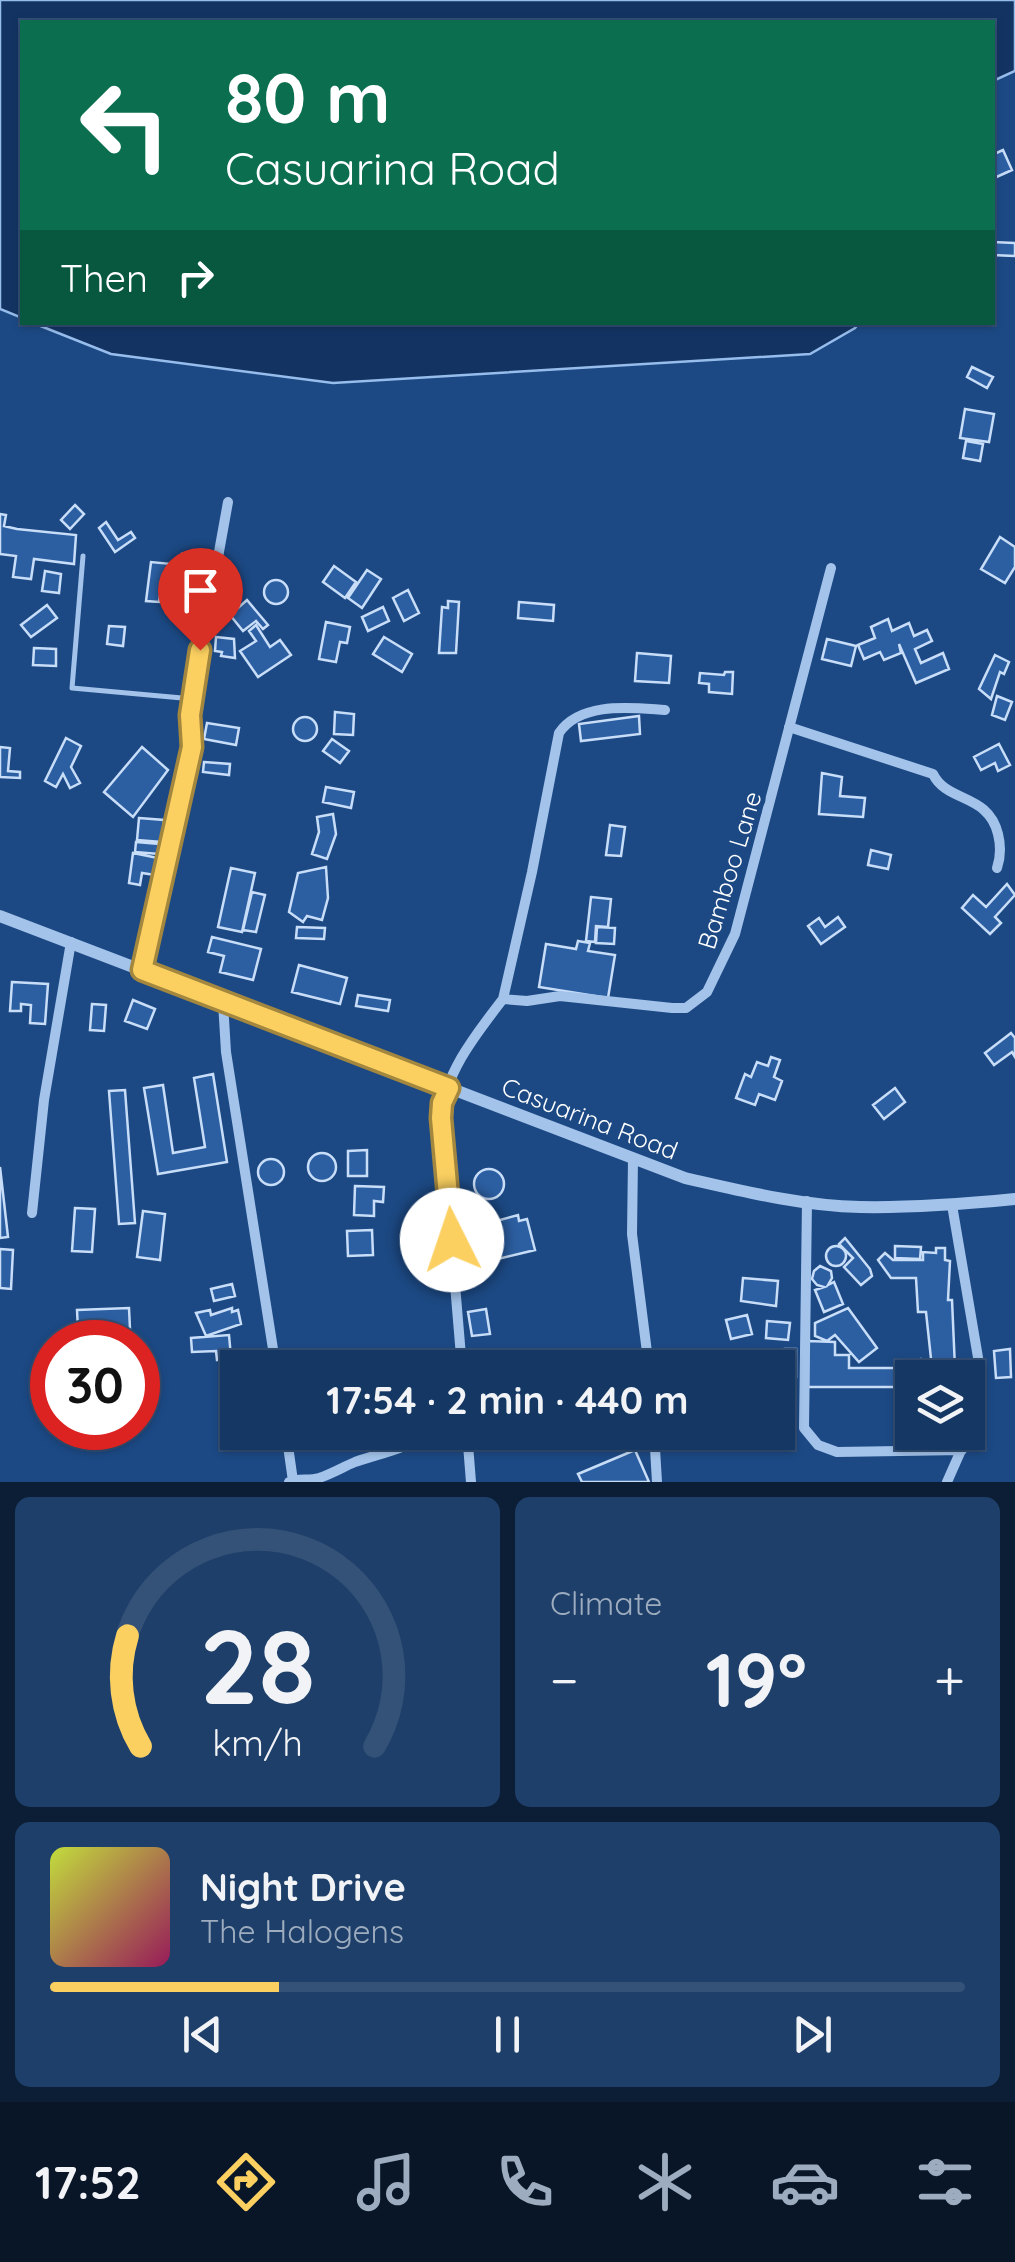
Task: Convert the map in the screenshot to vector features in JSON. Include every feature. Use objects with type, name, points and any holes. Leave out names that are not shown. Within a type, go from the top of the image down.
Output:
[{"type":"street","points":[[142,970],[192,747],[193,698],[228,502]]},
{"type":"street","name":"Bamboo Lane","points":[[503,998],[527,1001],[560,996],[686,1008],[707,992],[734,934],[831,568]]},
{"type":"street","points":[[460,1350],[442,1103],[476,1033],[503,998],[559,732],[570,721],[611,706],[665,710]]},
{"type":"street","points":[[789,727],[933,774],[941,786],[979,804],[997,829],[997,868]]},
{"type":"street","name":"Casuarina Road","points":[[0,916],[685,1178],[858,1207],[1015,1199]]},
{"type":"street","points":[[32,1213],[44,1100],[70,942]]},
{"type":"street","points":[[223,1002],[226,1052],[273,1350]]},
{"type":"street","points":[[633,1159],[632,1234],[647,1350]]},
{"type":"street","points":[[807,1201],[804,1428],[818,1445],[837,1452],[962,1450],[947,1482]]},
{"type":"street","points":[[952,1205],[978,1360]]},
{"type":"street","points":[[288,1450],[291,1481],[319,1478],[394,1450]]},
{"type":"street","points":[[468,1450],[471,1482]]},
{"type":"street","points":[[655,1450],[657,1482]]},
{"type":"lane","points":[[83,556],[72,688],[193,698]]},
{"type":"water","points":[[0,0],[1015,0],[1015,71],[995,80],[995,20],[20,20],[20,317],[0,309]]},
{"type":"water","points":[[38,325],[857,325],[810,354],[333,383],[111,354]]},
{"type":"building","points":[[1003,150],[1012,170],[995,178],[995,154]]},
{"type":"building","points":[[995,242],[1015,243],[1015,256],[995,255]]},
{"type":"building","points":[[972,367],[993,377],[987,388],[967,377]]},
{"type":"building","points":[[965,409],[994,414],[989,442],[960,438]]},
{"type":"building","points":[[966,441],[983,444],[980,461],[963,458]]},
{"type":"building","points":[[75,505],[84,514],[70,529],[61,520]]},
{"type":"building","points":[[0,514],[6,515],[4,526],[76,535],[74,564],[34,559],[31,579],[13,577],[16,556],[0,554]]},
{"type":"building","points":[[106,522],[118,540],[131,532],[135,538],[115,552],[99,528]]},
{"type":"building","points":[[1000,537],[1015,547],[1015,567],[1005,583],[981,569]]},
{"type":"building","points":[[182,554],[199,556],[200,590],[195,589],[194,603],[160,595],[159,602],[146,601],[151,562],[181,565]]},
{"type":"building","points":[[334,566],[356,582],[345,598],[323,582]]},
{"type":"building","points":[[367,570],[381,579],[362,608],[348,598]]},
{"type":"building","points":[[45,571],[61,574],[59,593],[42,591]]},
{"type":"building","points":[[276,580],[288,592],[276,604],[264,592]]},
{"type":"building","points":[[408,590],[419,613],[404,621],[393,598]]},
{"type":"building","points":[[247,600],[268,625],[263,629],[256,621],[243,631],[230,615]]},
{"type":"building","points":[[448,601],[459,602],[456,653],[439,653],[442,607],[448,608]]},
{"type":"building","points":[[519,602],[554,605],[553,621],[518,618]]},
{"type":"building","points":[[47,605],[57,618],[31,637],[21,625]]},
{"type":"building","points":[[383,607],[389,621],[368,631],[362,617]]},
{"type":"building","points":[[888,619],[892,631],[909,623],[914,636],[927,630],[932,641],[915,649],[921,663],[943,653],[949,669],[916,683],[899,644],[901,653],[884,660],[880,652],[864,659],[858,645],[875,638],[871,627]]},
{"type":"building","points":[[326,622],[350,627],[347,643],[340,642],[336,662],[319,659]]},
{"type":"building","points":[[256,625],[270,647],[280,640],[291,655],[258,677],[240,651],[256,641],[249,631]]},
{"type":"building","points":[[109,626],[125,627],[123,646],[107,644]]},
{"type":"building","points":[[216,637],[234,639],[235,658],[215,651]]},
{"type":"building","points":[[384,637],[412,654],[402,672],[373,654]]},
{"type":"building","points":[[827,639],[856,646],[851,666],[822,659]]},
{"type":"building","points":[[34,648],[56,649],[56,666],[33,665]]},
{"type":"building","points":[[637,653],[671,656],[669,683],[635,681]]},
{"type":"building","points":[[995,655],[1009,662],[1004,674],[1000,672],[991,699],[979,689]]},
{"type":"building","points":[[733,672],[732,694],[709,692],[709,684],[699,683],[700,673]]},
{"type":"building","points":[[997,696],[1012,702],[1005,720],[992,715]]},
{"type":"building","points":[[335,712],[354,714],[353,735],[334,734]]},
{"type":"building","points":[[639,716],[640,734],[581,741],[579,724]]},
{"type":"building","points":[[305,717],[317,729],[305,741],[293,729]]},
{"type":"building","points":[[207,723],[239,728],[236,745],[204,739]]},
{"type":"building","points":[[66,738],[81,746],[71,767],[80,783],[70,788],[63,774],[56,787],[45,781]]},
{"type":"building","points":[[332,739],[349,751],[340,763],[323,751]]},
{"type":"building","points":[[999,744],[1010,765],[998,771],[995,763],[981,770],[974,757]]},
{"type":"building","points":[[0,747],[10,748],[8,771],[20,772],[20,778],[0,777]]},
{"type":"building","points":[[142,747],[168,770],[133,817],[104,792]]},
{"type":"building","points":[[204,762],[230,764],[229,775],[203,772]]},
{"type":"building","points":[[822,773],[842,777],[840,796],[865,798],[863,817],[819,814]]},
{"type":"building","points":[[326,787],[354,792],[351,808],[323,802]]},
{"type":"building","points":[[333,814],[336,834],[327,859],[312,854],[319,832],[317,817]]},
{"type":"building","points":[[139,818],[164,820],[162,842],[137,840]]},
{"type":"building","points":[[610,825],[625,827],[621,856],[606,855]]},
{"type":"building","points":[[136,842],[160,844],[159,854],[135,852]]},
{"type":"building","points":[[871,850],[891,855],[888,869],[868,865]]},
{"type":"building","points":[[133,853],[158,858],[155,875],[142,873],[140,885],[129,883]]},
{"type":"building","points":[[326,867],[328,898],[322,920],[307,916],[303,922],[289,912],[298,873]]},
{"type":"building","points":[[231,868],[255,873],[242,932],[218,927]]},
{"type":"building","points":[[1007,884],[1015,895],[995,917],[1001,923],[990,934],[962,908],[973,895],[986,907]]},
{"type":"building","points":[[252,892],[265,895],[256,932],[243,930]]},
{"type":"building","points":[[591,897],[611,899],[608,927],[596,926],[595,942],[586,941]]},
{"type":"building","points":[[838,917],[845,927],[821,944],[808,926],[819,918],[825,927]]},
{"type":"building","points":[[297,927],[325,928],[324,939],[296,938]]},
{"type":"building","points":[[597,927],[615,928],[614,944],[596,943]]},
{"type":"building","points":[[212,937],[261,949],[253,980],[220,972],[224,956],[208,952]]},
{"type":"building","points":[[578,941],[590,943],[588,951],[615,955],[608,998],[539,987],[546,944],[576,949]]},
{"type":"building","points":[[299,965],[347,978],[340,1004],[292,992]]},
{"type":"building","points":[[12,982],[48,984],[45,1024],[30,1023],[31,1005],[21,1004],[21,1011],[10,1011]]},
{"type":"building","points":[[358,995],[390,1000],[388,1011],[356,1006]]},
{"type":"building","points":[[133,1000],[155,1009],[147,1029],[125,1021]]},
{"type":"building","points":[[92,1004],[106,1005],[104,1031],[90,1030]]},
{"type":"building","points":[[1011,1033],[1015,1038],[1015,1057],[1012,1052],[994,1065],[985,1053]]},
{"type":"building","points":[[771,1057],[780,1060],[774,1077],[782,1081],[775,1100],[759,1094],[755,1105],[736,1098],[745,1074],[751,1077],[757,1062],[768,1066]]},
{"type":"building","points":[[213,1074],[227,1162],[158,1174],[144,1088],[163,1085],[173,1153],[205,1147],[194,1078]]},
{"type":"building","points":[[895,1088],[905,1102],[884,1119],[873,1105]]},
{"type":"building","points":[[125,1090],[135,1223],[119,1224],[109,1091]]},
{"type":"building","points":[[367,1150],[367,1176],[348,1176],[348,1151]]},
{"type":"building","points":[[322,1153],[332,1157],[336,1167],[332,1177],[322,1181],[312,1177],[308,1167],[312,1157]]},
{"type":"building","points":[[271,1159],[280,1163],[284,1172],[280,1181],[271,1185],[262,1181],[258,1172],[262,1163]]},
{"type":"building","points":[[0,1167],[8,1237],[0,1238]]},
{"type":"building","points":[[489,1169],[500,1173],[504,1184],[500,1195],[489,1199],[478,1195],[474,1184],[478,1173]]},
{"type":"building","points":[[355,1186],[384,1187],[383,1202],[374,1201],[374,1216],[354,1215]]},
{"type":"building","points":[[75,1208],[95,1209],[92,1252],[72,1251]]},
{"type":"building","points":[[143,1211],[165,1214],[160,1260],[137,1257]]},
{"type":"building","points":[[518,1215],[519,1221],[527,1219],[535,1250],[498,1259],[489,1223]]},
{"type":"building","points":[[372,1230],[373,1255],[348,1256],[347,1231]]},
{"type":"building","points":[[845,1238],[870,1269],[872,1276],[861,1285],[844,1267],[853,1258],[839,1244]]},
{"type":"building","points":[[836,1246],[846,1256],[836,1266],[826,1256]]},
{"type":"building","points":[[895,1246],[921,1247],[920,1259],[895,1258]]},
{"type":"building","points":[[936,1248],[945,1248],[945,1260],[950,1261],[948,1300],[952,1300],[955,1360],[931,1360],[926,1312],[918,1312],[916,1278],[891,1278],[878,1260],[885,1253],[893,1260],[923,1260],[923,1252],[936,1253]]},
{"type":"building","points":[[0,1249],[13,1250],[11,1289],[0,1288]]},
{"type":"building","points":[[820,1266],[831,1271],[828,1285],[834,1282],[843,1304],[824,1312],[815,1290],[824,1287],[812,1279]]},
{"type":"building","points":[[743,1278],[778,1281],[776,1306],[741,1301]]},
{"type":"building","points":[[232,1284],[235,1296],[214,1301],[211,1289]]},
{"type":"building","points":[[129,1308],[130,1320],[77,1320],[77,1310]]},
{"type":"building","points":[[232,1308],[232,1312],[238,1310],[241,1324],[206,1336],[196,1313],[210,1310],[211,1315]]},
{"type":"building","points":[[848,1308],[877,1348],[859,1362],[835,1335],[827,1341],[815,1336],[815,1323]]},
{"type":"building","points":[[486,1309],[490,1334],[472,1336],[468,1312]]},
{"type":"building","points":[[747,1315],[752,1334],[731,1339],[726,1320]]},
{"type":"building","points":[[767,1321],[790,1323],[788,1340],[766,1338]]},
{"type":"building","points":[[229,1335],[230,1350],[220,1350],[217,1360],[216,1351],[192,1352],[191,1338]]},
{"type":"building","points":[[808,1341],[835,1342],[835,1355],[849,1355],[849,1368],[895,1368],[895,1387],[808,1387]]},
{"type":"building","points":[[1010,1349],[1011,1377],[996,1378],[994,1351]]},
{"type":"building","points":[[635,1450],[649,1482],[582,1482],[578,1474]]},
{"type":"route","points":[[200,650],[190,715],[192,747],[142,970],[449,1088],[441,1118],[452,1240]]}]
